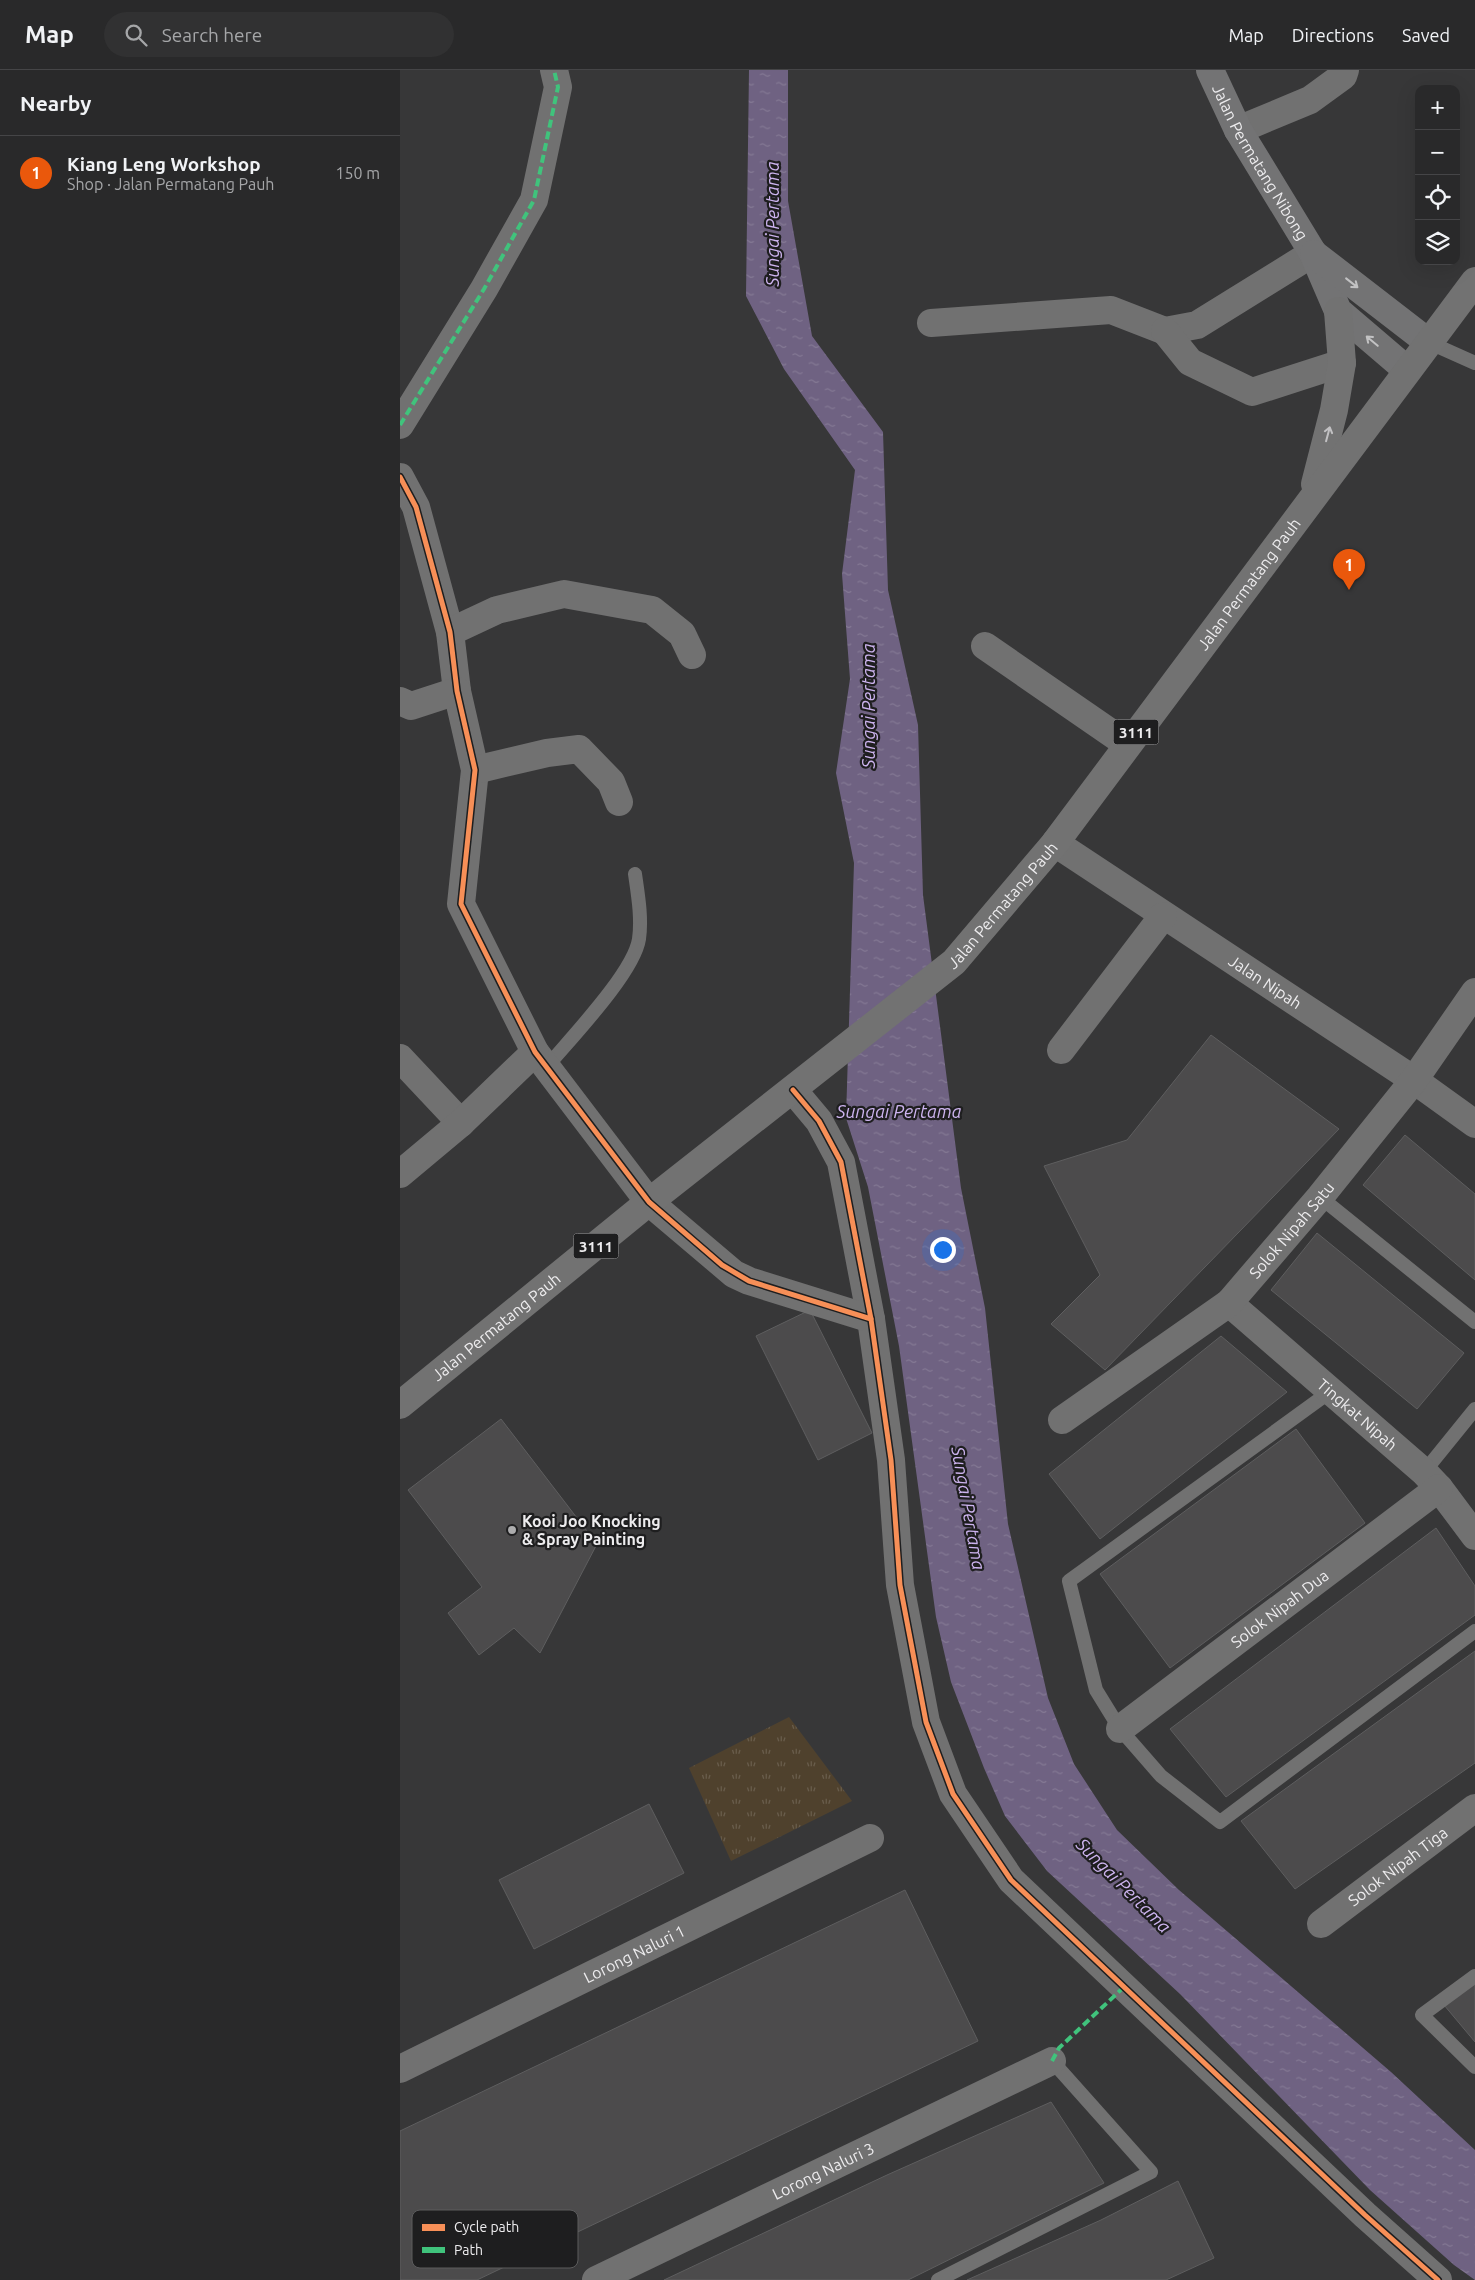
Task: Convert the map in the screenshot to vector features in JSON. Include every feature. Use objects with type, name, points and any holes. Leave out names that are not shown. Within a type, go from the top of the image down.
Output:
[{"type":"main road","name":"Jalan Permatang Nibong","points":[[1210,70],[1238,130],[1313,253],[1338,311],[1407,370]]},
{"type":"main road","name":"Jalan Permatang Nibong","points":[[1313,253],[1428,342]]},
{"type":"main road","name":"Jalan Permatang Pauh","points":[[400,1405],[649,1202],[794,1090],[954,962],[1055,843],[1127,744],[1475,281]]},
{"type":"main road","points":[[1311,498],[1334,410],[1342,363],[1338,311]]},
{"type":"street","points":[[400,425],[484,289],[534,200],[558,86],[554,70]]},
{"type":"street","points":[[1238,130],[1310,100],[1343,76],[1345,70]]},
{"type":"street","points":[[1165,331],[1197,325],[1313,253]]},
{"type":"street","points":[[931,323],[1111,310],[1165,331],[1190,362],[1252,392],[1342,363]]},
{"type":"street","points":[[400,477],[416,507],[450,632],[457,692],[474,770],[461,904],[540,1060],[649,1202],[734,1274],[748,1281],[871,1319]]},
{"type":"street","points":[[450,632],[497,610],[564,594],[652,610],[682,634],[692,655]]},
{"type":"street","points":[[985,646],[1127,744]]},
{"type":"street","points":[[400,701],[411,706],[457,692]]},
{"type":"street","points":[[474,770],[547,753],[579,749],[611,782],[619,802]]},
{"type":"street","name":"Jalan Nipah","points":[[1055,843],[1414,1080],[1475,1124]]},
{"type":"street","points":[[1061,1050],[1163,916]]},
{"type":"street","name":"Solok Nipah Satu","points":[[1062,1420],[1229,1303],[1320,1197],[1414,1080],[1475,992]]},
{"type":"street","points":[[400,1058],[461,1123]]},
{"type":"street","points":[[400,1174],[540,1060]]},
{"type":"street","points":[[794,1090],[819,1121],[841,1162],[871,1319],[890,1460],[900,1585],[926,1722],[953,1794],[1011,1880],[1365,2215],[1438,2280]]},
{"type":"street","name":"Tingkat Nipah","points":[[1229,1303],[1432,1480],[1475,1536]]},
{"type":"street","name":"Solok Nipah Dua","points":[[1120,1729],[1432,1480]]},
{"type":"street","name":"Solok Nipah Tiga","points":[[1321,1924],[1475,1808]]},
{"type":"street","name":"Lorong Naluri 1","points":[[400,2069],[870,1838]]},
{"type":"street","name":"Lorong Naluri 3","points":[[596,2280],[1052,2061]]},
{"type":"lane","points":[[1428,342],[1475,363]]},
{"type":"lane","points":[[540,1060],[621,978],[639,940],[640,903],[636,874]]},
{"type":"lane","points":[[1320,1197],[1475,1322]]},
{"type":"lane","points":[[1331,1391],[1069,1581],[1096,1690],[1120,1729],[1161,1776],[1220,1822],[1475,1631]]},
{"type":"lane","points":[[1432,1480],[1475,1409]]},
{"type":"lane","points":[[1475,1976],[1422,2015],[1475,2067]]},
{"type":"lane","points":[[938,2280],[1151,2172],[1052,2061]]},
{"type":"green space","points":[[789,1717],[852,1801],[731,1861],[689,1768]]},
{"type":"water","name":"Sungai Pertama","points":[[749,70],[788,70],[788,201],[812,336],[883,432],[888,590],[918,725],[923,895],[961,1188],[985,1308],[1008,1524],[1048,1698],[1074,1764],[1117,1830],[1179,1890],[1391,2072],[1475,2150],[1475,2280],[1454,2265],[1370,2190],[1180,1994],[1047,1871],[1005,1816],[984,1768],[951,1682],[936,1617],[899,1346],[868,1187],[846,1118],[854,863],[836,773],[850,679],[842,574],[855,470],[784,369],[746,296]]},
{"type":"building","points":[[1211,1035],[1339,1129],[1105,1370],[1051,1324],[1100,1275],[1044,1166],[1127,1140]]},
{"type":"building","points":[[1405,1135],[1475,1194],[1475,1280],[1363,1185]]},
{"type":"building","points":[[1317,1233],[1464,1353],[1417,1409],[1271,1290]]},
{"type":"building","points":[[810,1310],[872,1433],[818,1460],[756,1336]]},
{"type":"building","points":[[1221,1336],[1287,1392],[1100,1539],[1049,1474]]},
{"type":"building","name":"Kooi Joo Knocking & Spray Painting","points":[[501,1419],[597,1544],[540,1653],[514,1628],[479,1655],[448,1613],[482,1587],[408,1490]]},
{"type":"building","points":[[1296,1429],[1365,1523],[1170,1668],[1100,1574]]},
{"type":"building","points":[[1436,1528],[1475,1586],[1475,1615],[1226,1797],[1170,1729]]},
{"type":"building","points":[[1475,1651],[1475,1763],[1295,1889],[1241,1821]]},
{"type":"building","points":[[649,1804],[684,1873],[534,1949],[499,1880]]},
{"type":"building","points":[[905,1890],[978,2041],[578,2232],[578,2210],[412,2210],[412,2268],[502,2268],[477,2280],[400,2280],[400,2131]]},
{"type":"building","points":[[1475,1982],[1475,2042],[1444,2005]]},
{"type":"building","points":[[1051,2102],[1104,2183],[908,2280],[664,2280],[887,2175]]},
{"type":"building","points":[[1178,2181],[1214,2258],[1166,2280],[967,2280],[1101,2220]]},
{"type":"marked path","points":[[400,425],[484,289],[534,200],[558,87],[554,70]]},
{"type":"marked path","points":[[1052,2061],[1059,2048],[1125,1986]]},
{"type":"cycle path","points":[[400,477],[416,507],[450,632],[457,691],[475,770],[461,904],[535,1052],[649,1202],[722,1265],[749,1281],[871,1319]]},
{"type":"cycle path","points":[[793,1090],[819,1121],[841,1162],[871,1319],[891,1460],[900,1585],[926,1722],[953,1794],[1011,1880],[1365,2215],[1438,2280]]},
{"type":"place","name":"Kiang Leng Workshop","points":[[1349,590]]},
{"type":"place","name":"Kooi Joo Knocking & Spray Painting","points":[[512,1530]]}]
